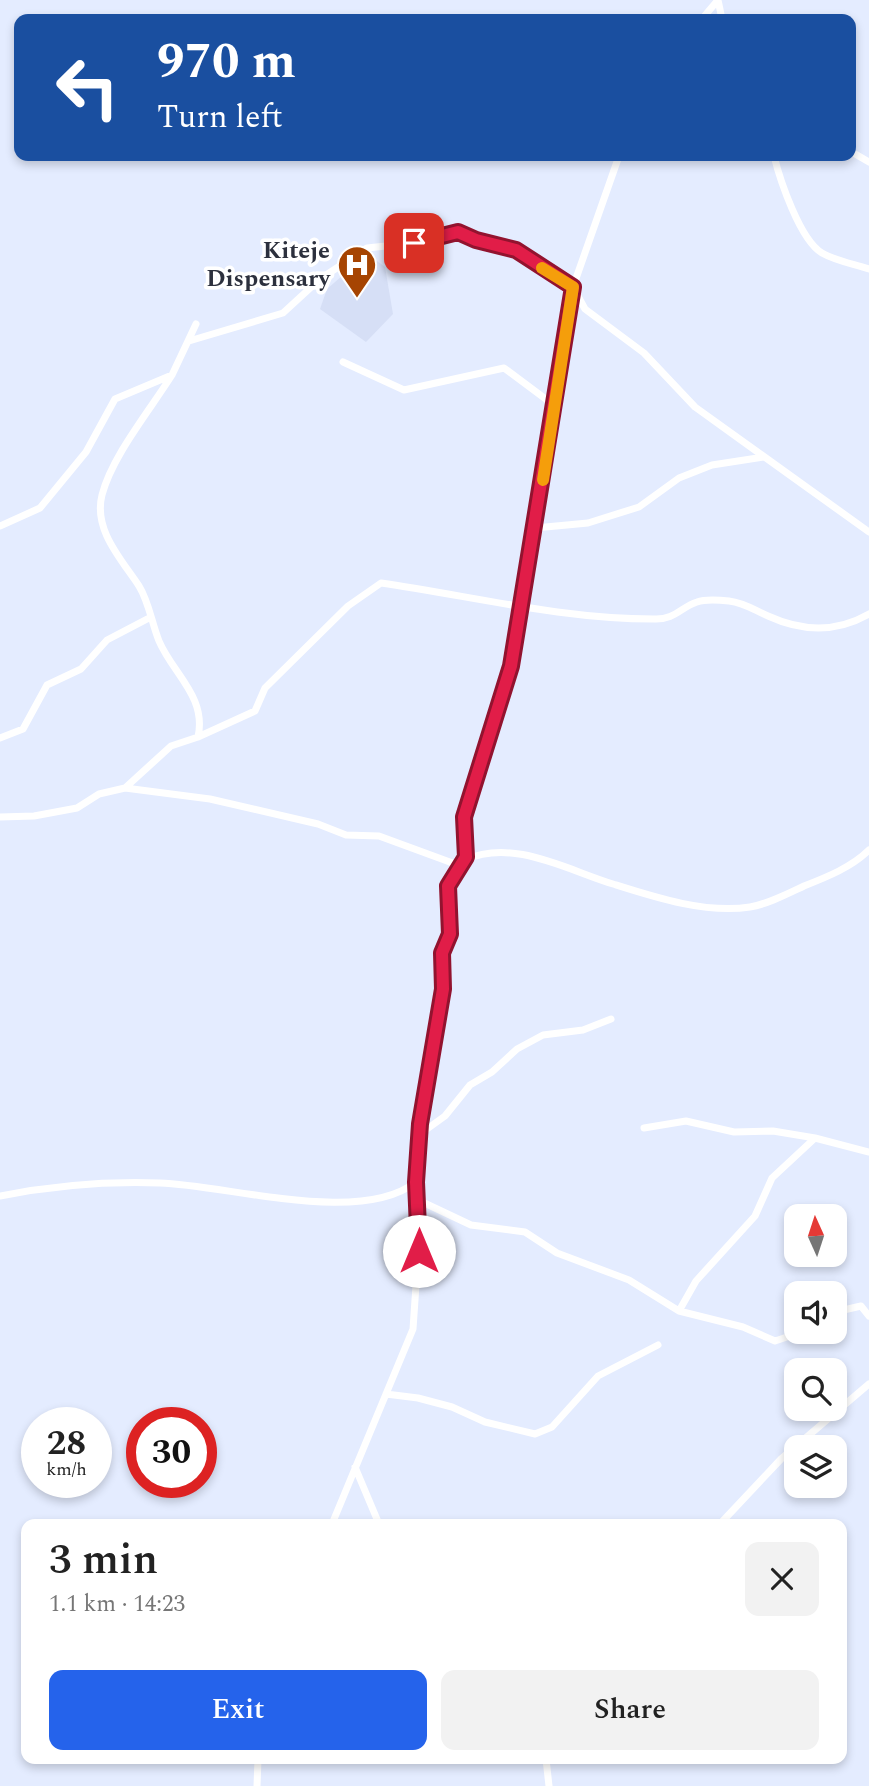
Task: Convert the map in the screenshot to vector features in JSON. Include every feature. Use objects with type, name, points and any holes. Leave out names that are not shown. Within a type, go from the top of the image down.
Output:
[{"type":"street","points":[[706,14],[718,0]]},
{"type":"street","points":[[334,1519],[413,1329],[419,1263],[416,1182],[420,1134],[443,989],[442,953],[450,934],[448,886],[462,863],[464,817],[511,666],[573,287],[617,161]]},
{"type":"street","points":[[775,161],[782,186],[814,247],[824,254],[869,269]]},
{"type":"street","points":[[189,341],[283,313],[320,279],[367,248],[414,243],[458,232],[476,240],[516,250],[573,287],[585,309],[644,353],[695,407],[869,532]]},
{"type":"street","points":[[195,324],[172,375],[108,479],[101,498],[108,539],[140,588],[161,645],[192,696],[201,721],[198,737]]},
{"type":"street","points":[[342,362],[404,390],[504,368],[555,405]]},
{"type":"street","points":[[0,526],[40,508],[86,452],[115,399],[172,375]]},
{"type":"street","points":[[535,528],[588,523],[639,507],[679,478],[712,465],[764,457]]},
{"type":"street","points":[[125,788],[172,746],[255,711],[265,688],[348,607],[381,583],[567,614],[656,620],[677,615],[697,602],[727,601],[747,604],[779,620],[821,630],[851,624],[869,614]]},
{"type":"street","points":[[0,738],[23,729],[47,685],[81,669],[107,640],[151,617]]},
{"type":"street","points":[[0,817],[34,816],[77,807],[99,794],[125,788],[210,799],[318,824],[346,835],[379,836],[462,863],[487,853],[532,856],[638,891],[725,908],[750,908],[765,903],[822,879],[869,849]]},
{"type":"street","points":[[420,1134],[445,1116],[470,1085],[492,1072],[517,1049],[543,1035],[583,1030],[611,1019]]},
{"type":"street","points":[[644,1128],[687,1121],[734,1132],[773,1131],[815,1138],[869,1152]]},
{"type":"street","points":[[679,1311],[696,1281],[755,1216],[772,1178],[815,1138]]},
{"type":"street","points":[[0,1196],[32,1190],[162,1183],[307,1201],[348,1201],[396,1196],[416,1182]]},
{"type":"street","points":[[418,1200],[471,1225],[525,1232],[557,1253],[629,1280],[679,1311],[743,1327],[775,1341],[784,1338]]},
{"type":"street","points":[[847,1309],[861,1306],[869,1316]]},
{"type":"street","points":[[386,1394],[440,1404],[485,1422],[535,1434],[552,1427],[598,1376],[658,1345]]},
{"type":"street","points":[[725,1519],[781,1459],[869,1384]]},
{"type":"street","points":[[355,1466],[377,1519]]},
{"type":"street","points":[[257,1786],[258,1764]]},
{"type":"street","points":[[547,1764],[549,1786]]},
{"type":"shaded area","name":"Kiteje Dispensary","points":[[377,261],[385,267],[393,314],[366,342],[320,309],[327,289],[342,276]]},
{"type":"slow traffic","points":[[542,268],[573,287],[543,480]]},
{"type":"place","name":"Kiteje Dispensary","points":[[357,299]]},
{"type":"route","points":[[414,243],[458,232],[476,240],[516,250],[573,287],[511,666],[464,817],[466,857],[458,865],[448,886],[450,934],[442,953],[442,997],[420,1124],[416,1182],[419,1251]]}]
